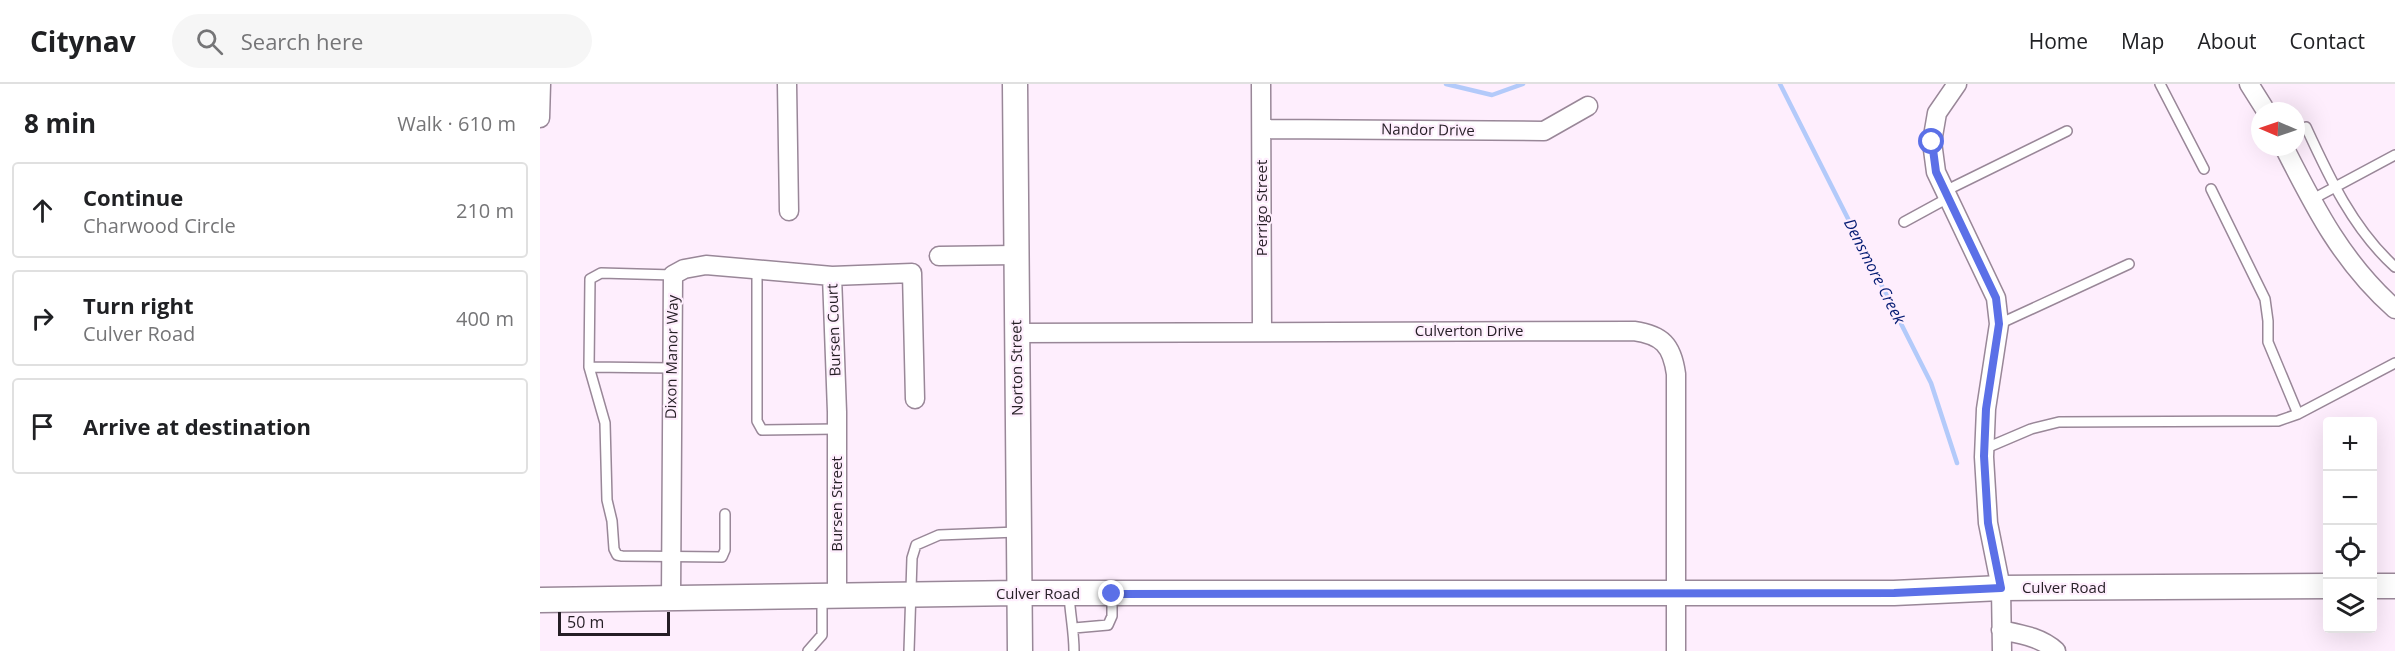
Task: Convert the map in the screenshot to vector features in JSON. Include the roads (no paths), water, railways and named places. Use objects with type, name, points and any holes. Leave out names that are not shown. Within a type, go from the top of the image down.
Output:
[{"type":"main road","name":"Norton Street","points":[[1015,84],[1020,651]]},
{"type":"main road","name":"Culver Road","points":[[540,600],[671,600],[1019,593],[1894,593],[2001,588],[2323,586]]},
{"type":"main road","points":[[2377,586],[2395,586]]},
{"type":"street","points":[[540,118],[541,84]]},
{"type":"street","points":[[787,84],[789,211]]},
{"type":"street","name":"Perrigo Street","points":[[1261,84],[1262,332]]},
{"type":"street","points":[[1957,84],[1937,113],[1932,142],[1936,172],[1996,298],[1999,324],[1986,409],[1984,449],[1988,523],[2001,588],[2002,651]]},
{"type":"street","points":[[2249,84],[2260,102]]},
{"type":"street","name":"Nandor Drive","points":[[1262,129],[1544,131],[1588,106]]},
{"type":"street","points":[[2289,156],[2331,235],[2375,291],[2395,309]]},
{"type":"street","points":[[939,256],[1016,255]]},
{"type":"street","name":"Dixon Manor Way","points":[[671,600],[673,274],[684,269],[706,266],[832,276]]},
{"type":"street","name":"Bursen Court","points":[[837,420],[832,276],[912,273],[915,399]]},
{"type":"street","name":"Culverton Drive","points":[[1017,333],[1634,331],[1653,335],[1660,339],[1671,353],[1676,374],[1676,651]]},
{"type":"street","name":"Bursen Street","points":[[830,597],[837,420]]},
{"type":"street","points":[[2001,630],[2029,636],[2049,645],[2056,651]]},
{"type":"lane","points":[[2160,84],[2204,169]]},
{"type":"lane","points":[[2306,127],[2333,187],[2380,253],[2395,267]]},
{"type":"lane","points":[[1904,222],[1947,194],[2067,131]]},
{"type":"lane","points":[[2311,200],[2395,155]]},
{"type":"lane","points":[[2211,189],[2265,299],[2268,342],[2298,414]]},
{"type":"lane","points":[[1999,324],[2129,264]]},
{"type":"lane","points":[[757,270],[757,421],[762,430],[837,420]]},
{"type":"lane","points":[[673,274],[601,273],[590,279],[590,367],[605,423],[607,500],[612,520],[614,549],[617,555],[622,556],[722,557],[725,550],[725,514]]},
{"type":"lane","points":[[1984,449],[2031,429],[2059,422],[2278,421],[2298,414],[2395,363]]},
{"type":"lane","points":[[590,367],[672,368]]},
{"type":"lane","points":[[909,651],[912,558],[916,545],[939,535],[1019,532]]},
{"type":"lane","points":[[1069,594],[1070,616],[1074,628],[1074,651]]},
{"type":"lane","points":[[1074,628],[1107,625],[1112,616],[1112,594]]},
{"type":"lane","points":[[808,651],[822,635],[830,597]]},
{"type":"waterway","name":"Densmore Creek","points":[[1446,84],[1492,95],[1523,84]]},
{"type":"waterway","name":"Densmore Creek","points":[[1780,84],[1931,383],[1957,463]]}]
